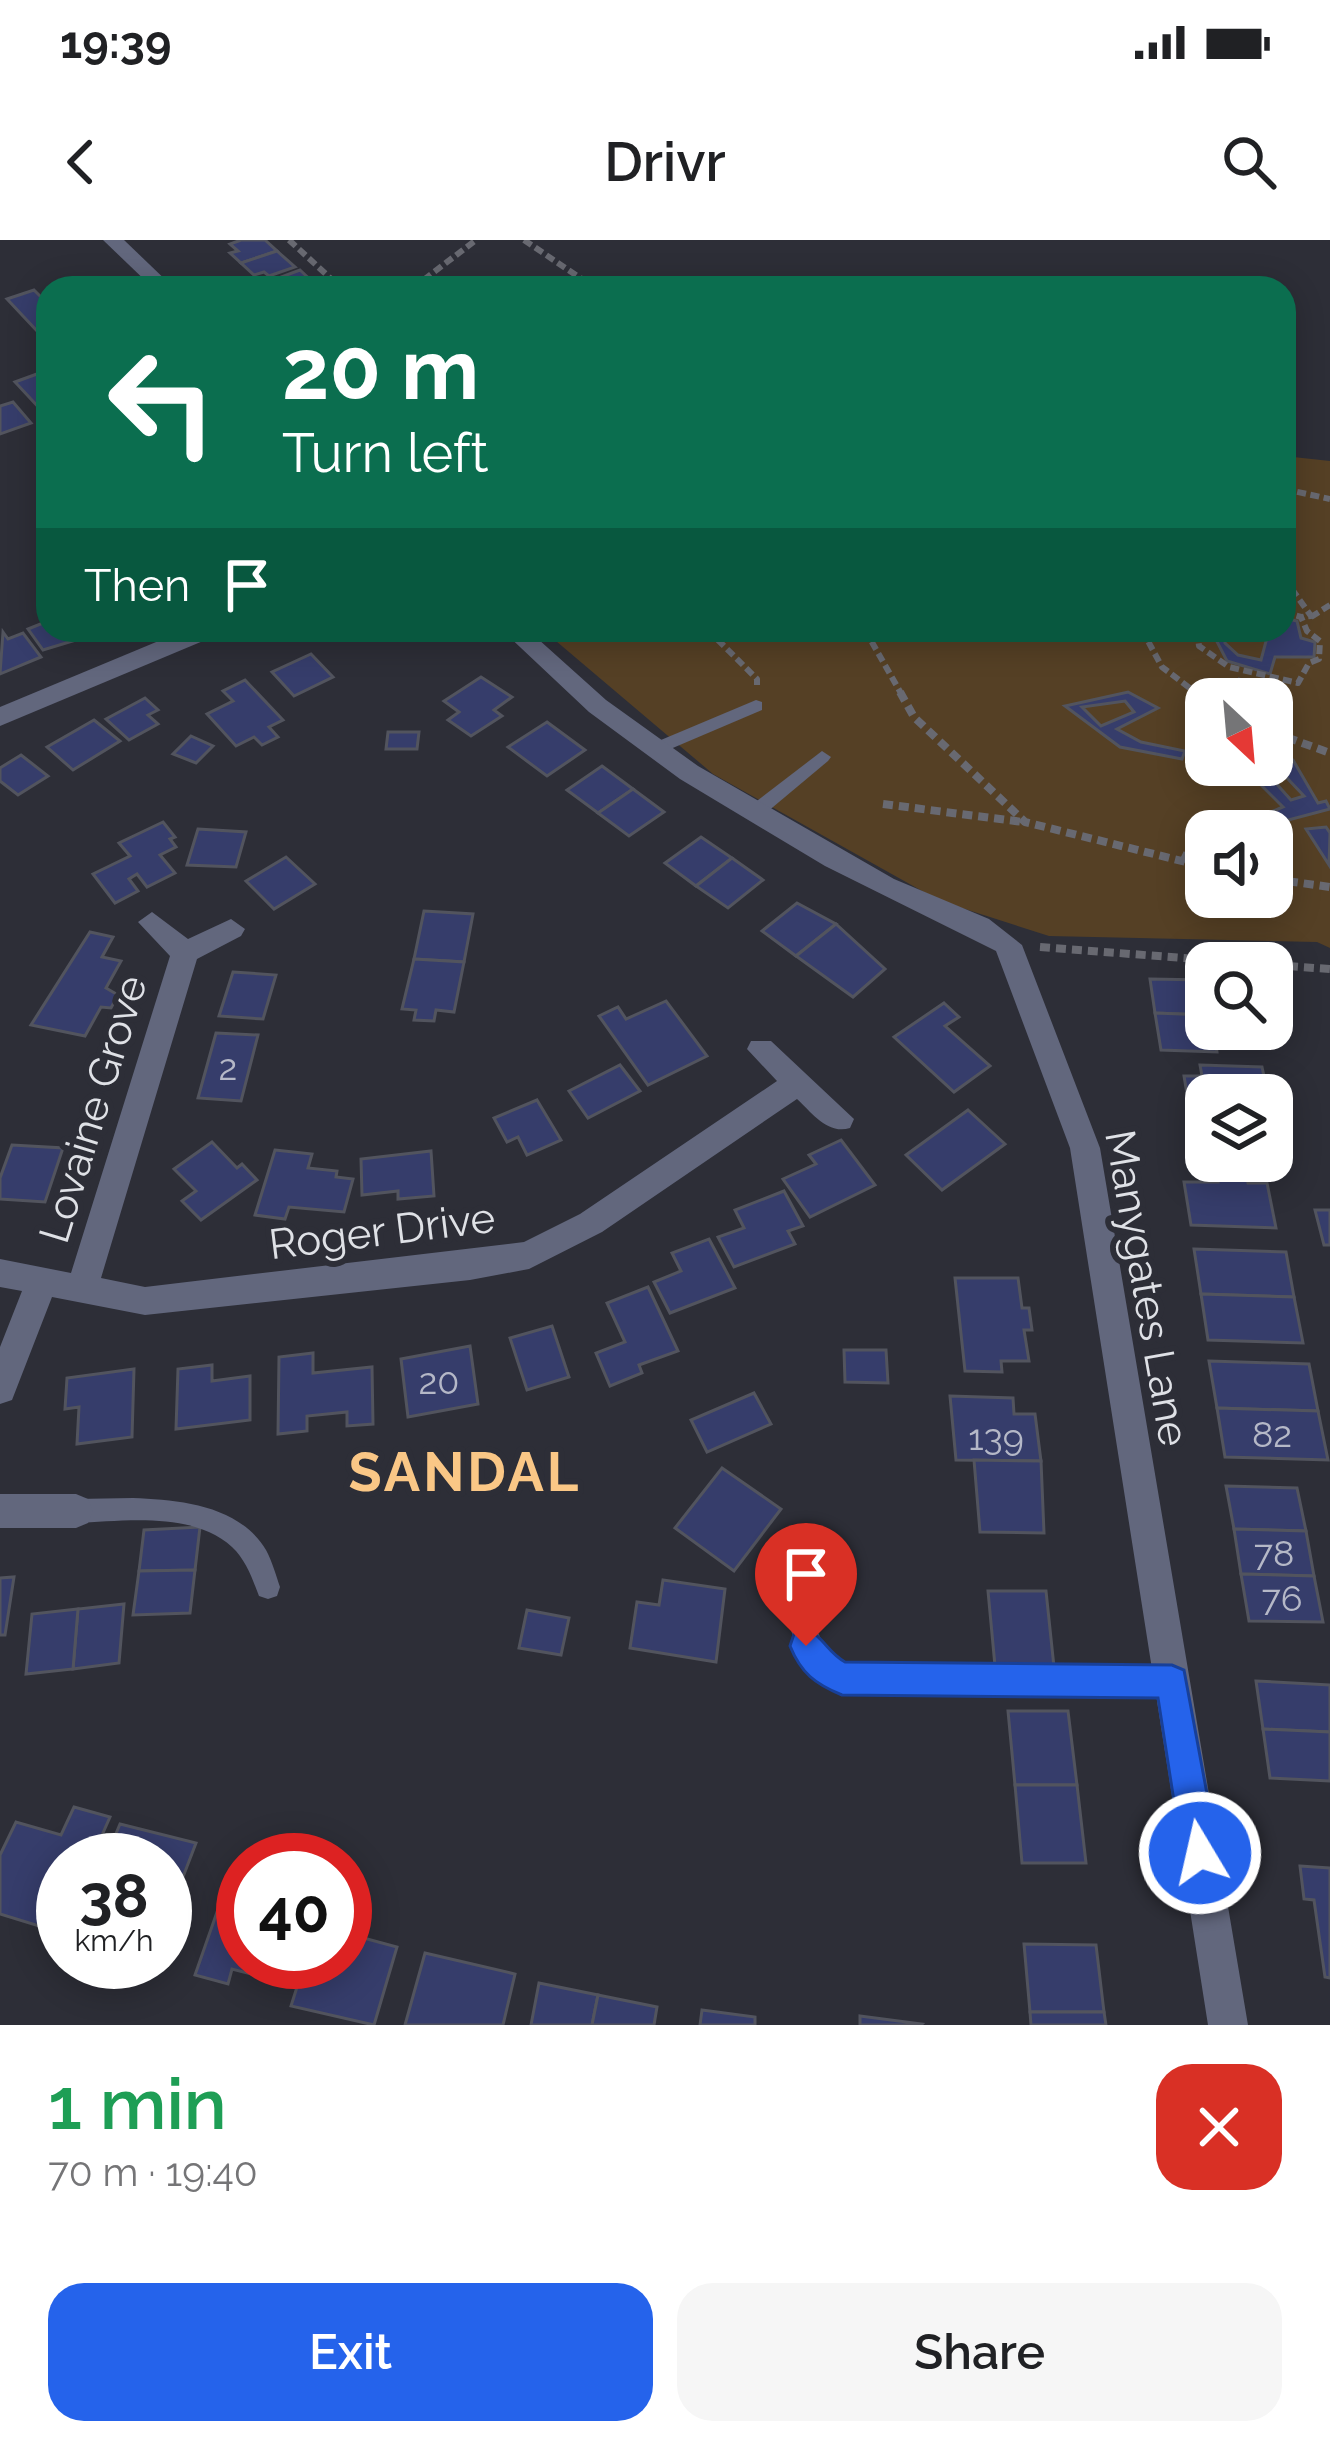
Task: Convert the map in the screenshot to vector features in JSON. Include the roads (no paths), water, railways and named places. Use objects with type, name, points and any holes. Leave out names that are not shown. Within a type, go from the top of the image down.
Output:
[{"type":"street","points":[[112,240],[151,276]]},
{"type":"street","points":[[0,717],[196,642]]},
{"type":"street","points":[[528,642],[679,769],[755,812]]},
{"type":"street","name":"Manygates Lane","points":[[755,812],[886,887],[986,927],[1008,945],[1084,1148],[1228,2025]]},
{"type":"street","name":"Lovaine Grove","points":[[152,922],[185,953]]},
{"type":"street","name":"Lovaine Grove","points":[[82,1289],[185,953],[231,929]]},
{"type":"street","points":[[761,1049],[839,1119]]},
{"type":"street","name":"Roger Drive","points":[[0,1273],[145,1300],[470,1266],[529,1255],[591,1223],[798,1082]]},
{"type":"street","points":[[0,1389],[42,1281]]},
{"type":"street","points":[[0,1511],[76,1511]]},
{"type":"lane","points":[[655,749],[749,701]]},
{"type":"lane","points":[[755,812],[823,757]]},
{"type":"lane","points":[[76,1511],[162,1509],[213,1517],[239,1535],[263,1566],[268,1587]]},
{"type":"lane","points":[[790,1561],[806,1646],[820,1667],[842,1678],[1172,1682]]},
{"type":"district","name":"SANDAL","points":[[465,1472]]}]
